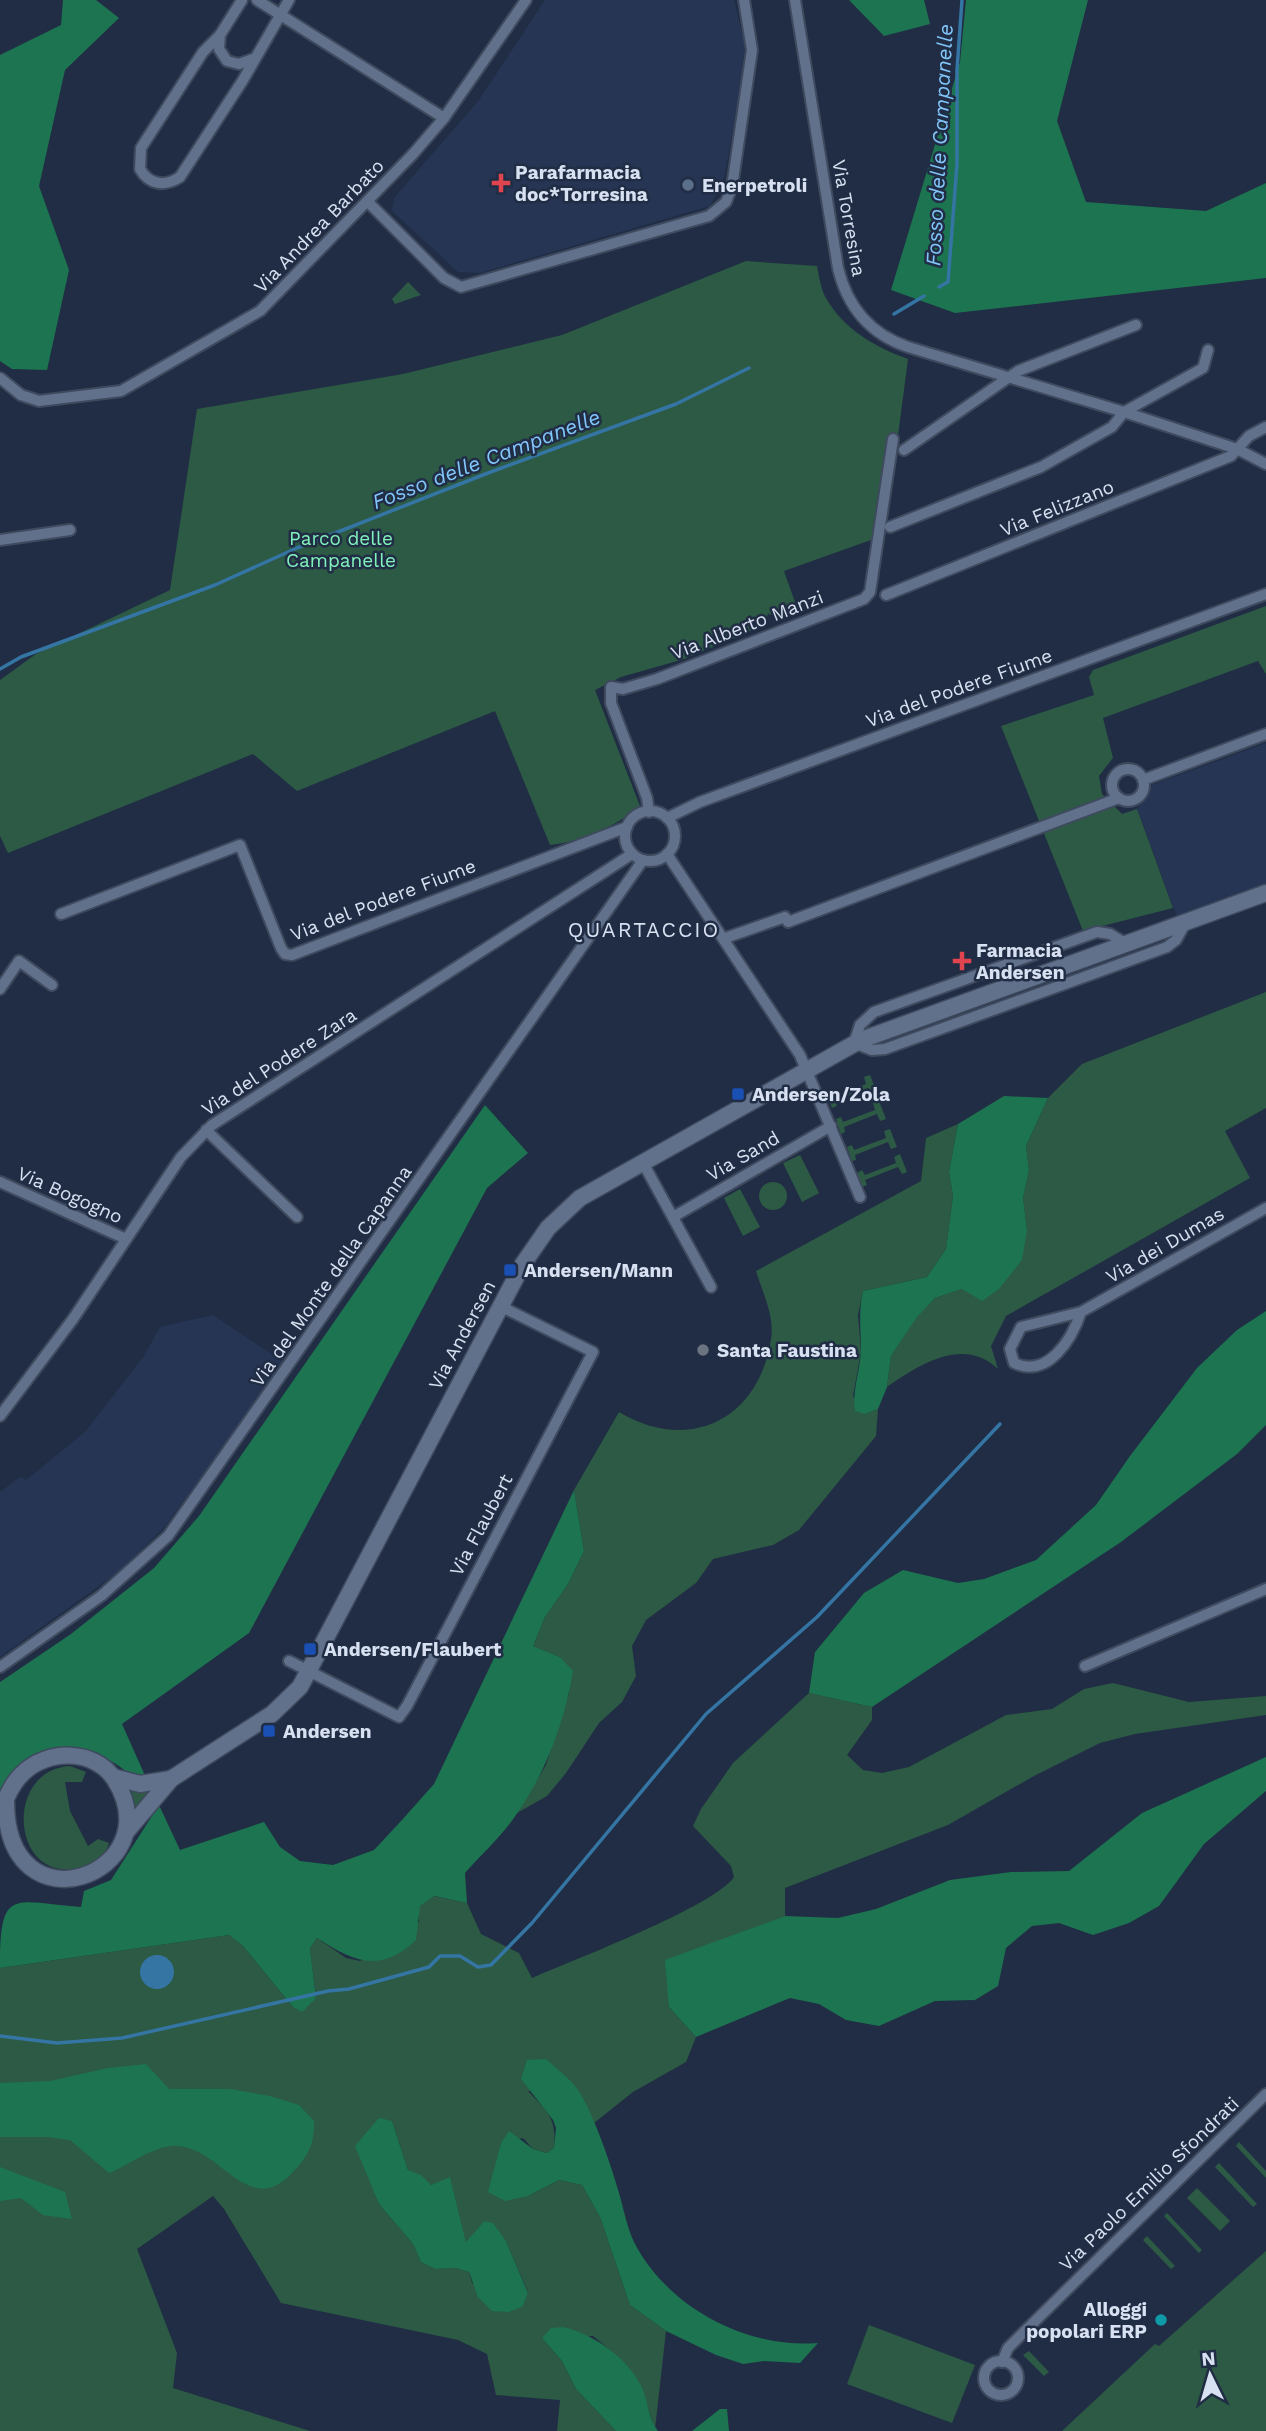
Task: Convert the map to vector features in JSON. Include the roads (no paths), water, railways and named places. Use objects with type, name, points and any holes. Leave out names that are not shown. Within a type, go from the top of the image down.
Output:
[{"type":"street","points":[[242,0],[141,148],[140,169],[149,180],[164,184],[180,177],[289,0]]},
{"type":"street","points":[[257,0],[444,118]]},
{"type":"street","name":"Via Andrea Barbato","points":[[0,378],[21,395],[39,401],[104,395],[135,385],[260,310],[368,202],[444,118],[526,0]]},
{"type":"street","points":[[368,202],[444,278],[461,287],[709,216],[726,202],[732,187],[752,50],[744,0]]},
{"type":"street","name":"Via Torresina","points":[[795,0],[838,268],[852,305],[869,325],[895,342],[1125,412],[1237,449],[1266,464]]},
{"type":"street","points":[[220,35],[219,49],[226,61],[239,64],[253,59]]},
{"type":"street","points":[[904,450],[1018,371],[1136,325]]},
{"type":"street","points":[[890,527],[1041,467],[1112,427],[1125,412],[1203,368],[1208,350]]},
{"type":"street","name":"Via Felizzano","points":[[887,595],[1219,461],[1237,449],[1249,436],[1266,427]]},
{"type":"street","name":"Via Alberto Manzi","points":[[649,812],[647,798],[611,703],[611,687],[623,689],[657,679],[864,599],[870,592],[893,439]]},
{"type":"street","points":[[0,540],[70,530]]},
{"type":"street","name":"Via del Podere Fiume","points":[[667,818],[700,802],[1266,594]]},
{"type":"street","points":[[1143,780],[1266,734]]},
{"type":"street","points":[[1119,798],[1112,785],[1116,775],[1131,770],[1143,780]]},
{"type":"street","points":[[728,937],[785,917],[788,922],[1119,798],[1129,801],[1138,797],[1143,789],[1143,780]]},
{"type":"street","points":[[649,812],[667,818],[674,836],[667,855],[655,861],[643,860],[632,854],[625,838],[626,827],[636,816],[649,812]]},
{"type":"street","name":"Via del Podere Fiume","points":[[61,914],[240,845],[281,948],[285,954],[292,955],[626,827]]},
{"type":"street","name":"Via del Podere Zara","points":[[0,1416],[73,1320],[181,1157],[206,1130],[239,1105],[632,854]]},
{"type":"street","points":[[667,855],[807,1068],[860,1197]]},
{"type":"street","name":"Via del Monte della Capanna","points":[[0,1667],[115,1585],[157,1549],[175,1528],[643,860]]},
{"type":"street","name":"Via Andersen","points":[[0,1850],[20,1858],[34,1871],[51,1878],[85,1877],[114,1857],[126,1832],[171,1779],[272,1714],[295,1694],[530,1253],[561,1214],[585,1194],[854,1044],[1266,893]]},
{"type":"street","points":[[854,1044],[885,1049],[1167,947],[1176,940],[1186,922]]},
{"type":"street","points":[[0,989],[19,961],[52,985]]},
{"type":"street","name":"Via Sand","points":[[673,1217],[831,1126]]},
{"type":"street","points":[[206,1130],[297,1217]]},
{"type":"street","points":[[642,1161],[711,1287]]},
{"type":"street","name":"Via Bogogno","points":[[0,1182],[126,1239]]},
{"type":"street","name":"Via dei Dumas","points":[[1082,1312],[1073,1336],[1043,1365],[1022,1367],[1014,1363],[1010,1349],[1021,1327],[1082,1312],[1266,1208]]},
{"type":"street","name":"Via Flaubert","points":[[310,1670],[399,1717],[593,1352],[500,1306]]},
{"type":"street","points":[[1085,1666],[1266,1589]]},
{"type":"street","points":[[289,1661],[310,1670]]},
{"type":"street","name":"Via Andersen","points":[[20,1858],[9,1833],[3,1805],[23,1772],[51,1757],[67,1755],[87,1759],[113,1777],[140,1784],[171,1779]]},
{"type":"street","points":[[113,1777],[125,1806],[126,1832]]},
{"type":"street","name":"Via Paolo Emilio Sfondrati","points":[[1002,2362],[1008,2348],[1266,2094]]},
{"type":"waterway","name":"Fosso delle Campanelle","points":[[939,287],[948,282],[957,164],[957,70],[962,0]]},
{"type":"waterway","name":"Fosso delle Campanelle","points":[[894,314],[924,296]]},
{"type":"waterway","name":"Fosso delle Campanelle","points":[[0,669],[21,657],[215,585],[297,548],[488,473],[676,404],[749,368]]},
{"type":"waterway","points":[[0,2036],[57,2043],[122,2038],[328,1991],[349,1989],[429,1967],[440,1956],[460,1956],[478,1967],[491,1965],[532,1923],[706,1714],[817,1617],[1000,1424]]},
{"type":"place","name":"Parafarmacia doc*Torresina","points":[[501,183]]},
{"type":"place","name":"Enerpetroli","points":[[688,185]]},
{"type":"place","name":"Farmacia Andersen","points":[[962,961]]},
{"type":"place","name":"Andersen/Zola","points":[[738,1094]]},
{"type":"place","name":"Andersen/Mann","points":[[510,1270]]},
{"type":"place","name":"Santa Faustina","points":[[703,1350]]},
{"type":"place","name":"Andersen/Flaubert","points":[[310,1649]]},
{"type":"place","name":"Andersen","points":[[269,1731]]},
{"type":"place","name":"Alloggi popolari ERP","points":[[1161,2320]]},
{"type":"district","name":"QUARTACCIO","points":[[644,929]]},
{"type":"park label","name":"Parco delle Campanelle","points":[[341,549]]}]
